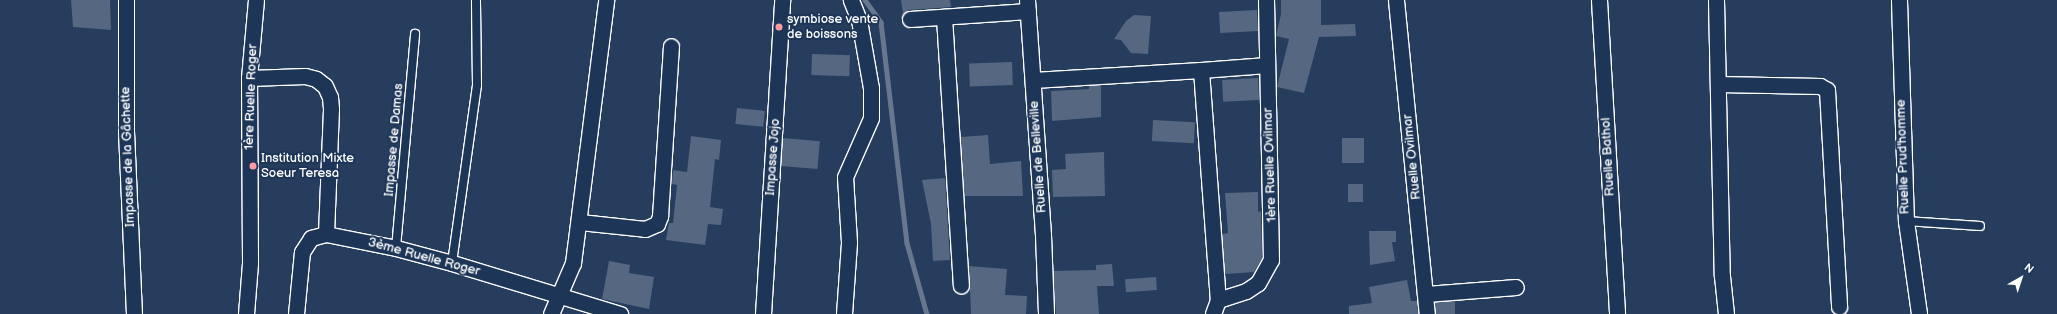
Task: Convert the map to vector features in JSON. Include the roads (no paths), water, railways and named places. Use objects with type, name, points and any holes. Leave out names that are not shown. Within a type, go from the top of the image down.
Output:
[{"type":"street","name":"Impasse de la Gâchette","points":[[126,0],[126,132],[134,314]]},
{"type":"street","name":"1ère Ruelle Roger","points":[[246,314],[250,263],[249,78],[256,0]]},
{"type":"street","points":[[551,314],[561,297],[573,263],[580,222],[606,0]]},
{"type":"street","name":"Impasse Jojo","points":[[763,314],[782,0]]},
{"type":"street","points":[[844,314],[849,242],[845,176],[871,118],[871,88],[859,20],[851,0]]},
{"type":"street","name":"1ère Ruelle Ovilmar","points":[[1216,307],[1258,283],[1271,260],[1266,0]]},
{"type":"street","name":"Ruelle Ovilmar","points":[[1396,0],[1427,314]]},
{"type":"street","name":"Ruelle Bathol","points":[[1599,0],[1617,314]]},
{"type":"street","points":[[1716,0],[1722,276],[1726,314]]},
{"type":"street","name":"Ruelle Prud'homme","points":[[1899,0],[1906,221],[1919,314]]},
{"type":"street","points":[[910,19],[944,17],[1028,5]]},
{"type":"street","name":"Ruelle de Belleville","points":[[1028,5],[1043,234],[1046,314]]},
{"type":"street","points":[[944,17],[961,285]]},
{"type":"street","points":[[580,222],[645,229],[657,224],[660,216],[670,46]]},
{"type":"street","points":[[1033,80],[1267,65]]},
{"type":"street","points":[[1201,70],[1216,307]]},
{"type":"street","points":[[249,78],[305,76],[316,79],[324,86],[330,97],[331,108],[326,234],[311,238],[302,252],[296,314]]},
{"type":"street","points":[[1718,84],[1820,86],[1827,90],[1839,307]]},
{"type":"street","name":"3ème Ruelle Roger","points":[[326,234],[396,248],[452,263],[614,314]]},
{"type":"street","points":[[1426,294],[1516,287]]},
{"type":"lane","points":[[452,263],[477,85],[476,0]]},
{"type":"lane","name":"Impasse de Damas","points":[[396,248],[416,34]]},
{"type":"lane","points":[[1906,221],[1980,226]]},
{"type":"waterway","points":[[865,0],[881,22],[907,243],[927,314]]},
{"type":"place","name":"symbiose vente de boissons","points":[[779,27]]},
{"type":"place","name":"Institution Mixte Soeur Teresa","points":[[253,166]]}]
